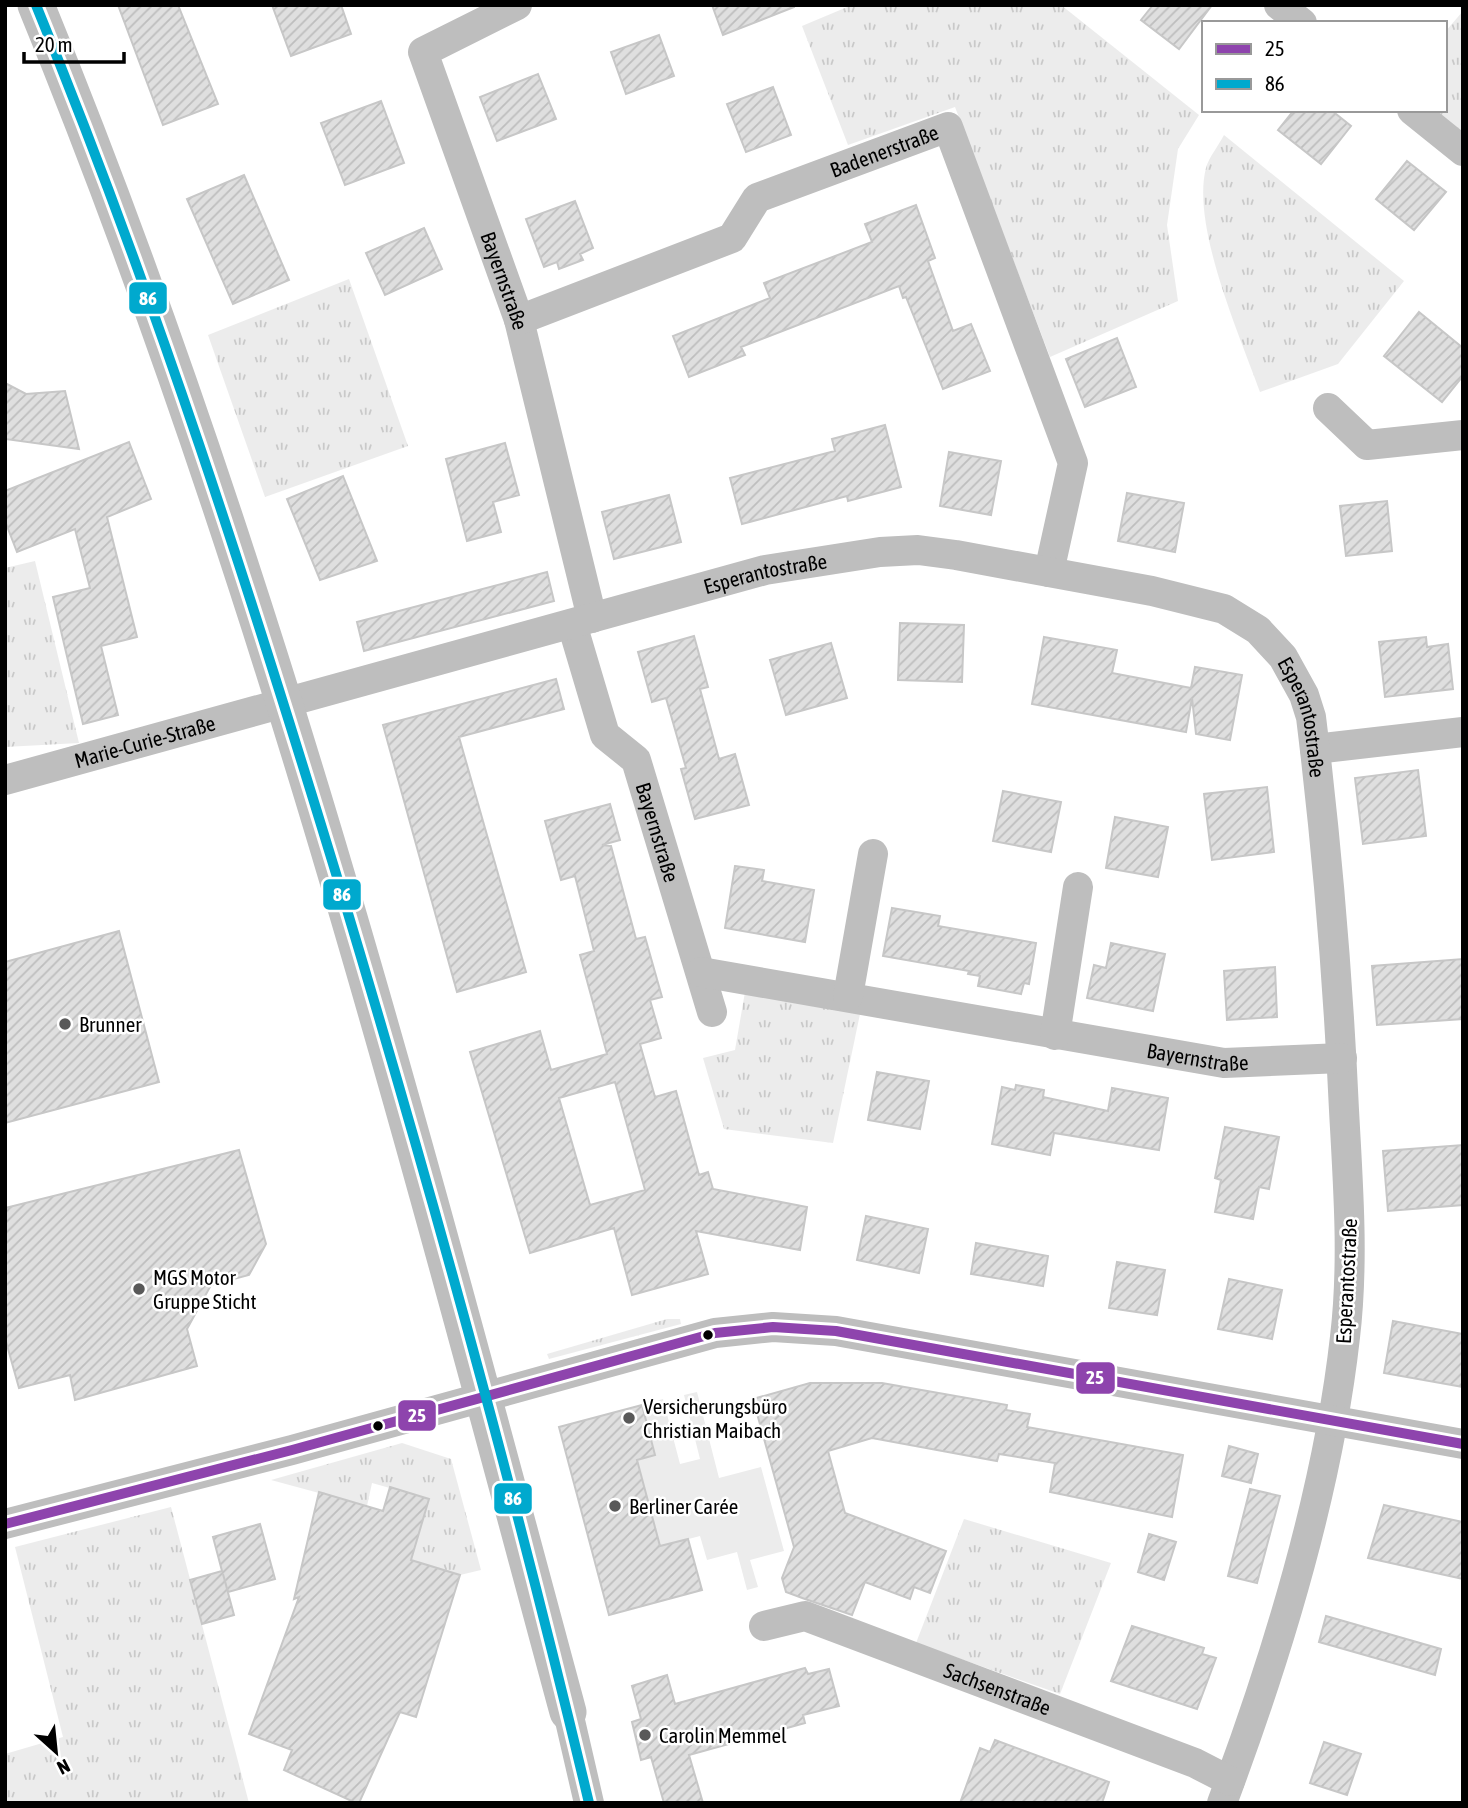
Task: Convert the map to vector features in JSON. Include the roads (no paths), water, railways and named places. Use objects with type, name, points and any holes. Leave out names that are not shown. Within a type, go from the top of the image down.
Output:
[{"type":"street","points":[[36,5],[202,448],[285,702],[392,1059],[568,1712],[589,1803]]},
{"type":"street","name":"Bayernstraße","points":[[517,5],[423,52],[519,320],[605,735],[636,760],[712,1012]]},
{"type":"street","points":[[1279,5],[1299,21]]},
{"type":"street","points":[[1414,112],[1463,151]]},
{"type":"street","name":"Badenerstraße","points":[[519,320],[732,238],[757,198],[948,127],[1073,463],[1049,572]]},
{"type":"street","points":[[1328,408],[1367,445],[1463,435]]},
{"type":"street","name":"Esperantostraße","points":[[285,702],[765,570],[853,554],[918,550],[1208,603],[1249,624],[1271,643],[1294,674],[1311,717],[1342,1058],[1351,1239],[1346,1336],[1333,1420],[1309,1526],[1276,1647],[1226,1792]]},
{"type":"street","name":"Marie-Curie-Straße","points":[[5,780],[285,702]]},
{"type":"street","points":[[1315,749],[1463,732]]},
{"type":"street","points":[[848,996],[873,854]]},
{"type":"street","points":[[1055,1035],[1078,887]]},
{"type":"street","name":"Bayernstraße","points":[[701,972],[1224,1063],[1342,1058]]},
{"type":"street","points":[[5,1524],[738,1329],[794,1327],[846,1332],[1463,1444]]},
{"type":"street","name":"Sachsenstraße","points":[[764,1626],[805,1616],[1183,1759],[1226,1792]]},
{"type":"place","name":"Brunner","points":[[65,1024]]},
{"type":"place","name":"MGS Motor Gruppe Sticht","points":[[139,1289]]},
{"type":"place","name":"Versicherungsbüro Christian Maibach","points":[[629,1418]]},
{"type":"place","name":"Berliner Carée","points":[[615,1506]]},
{"type":"place","name":"Carolin Memmel","points":[[645,1735]]}]
